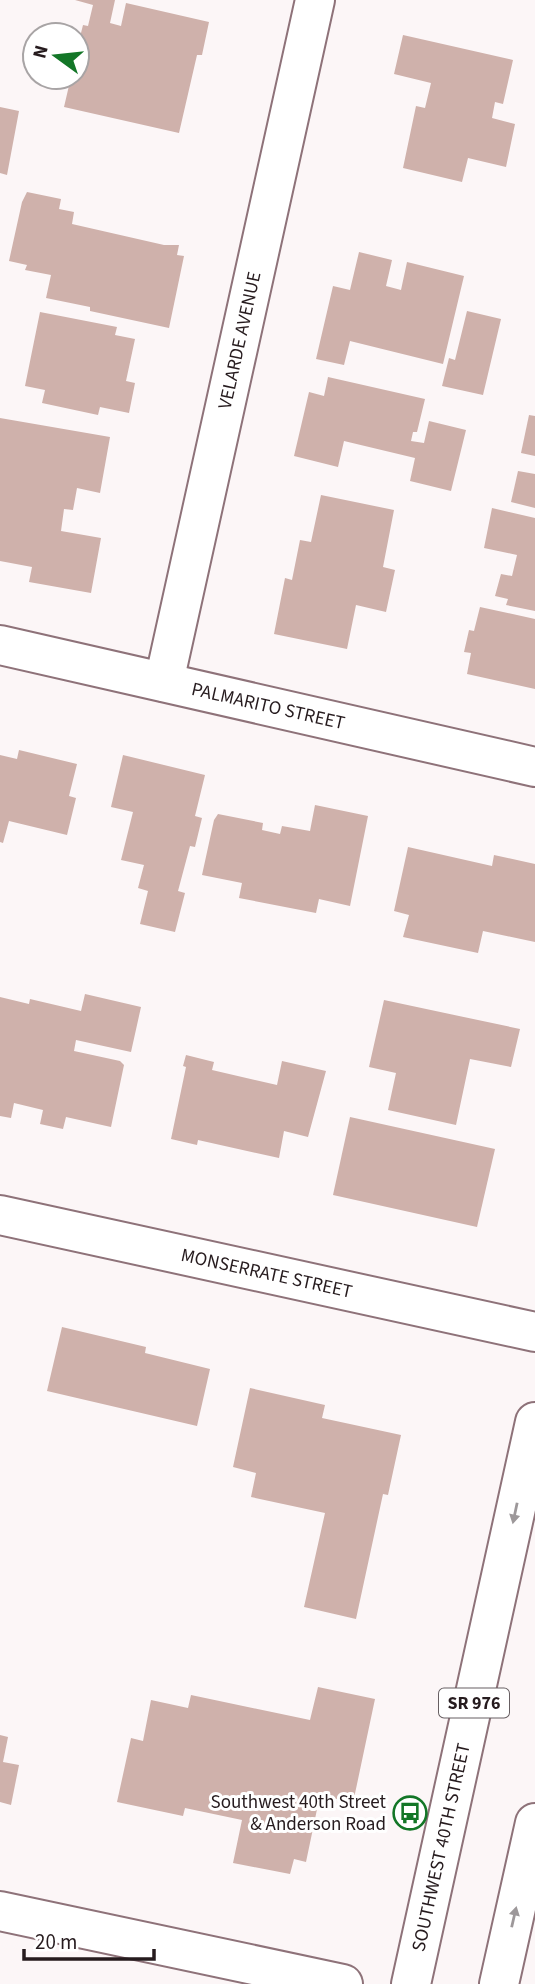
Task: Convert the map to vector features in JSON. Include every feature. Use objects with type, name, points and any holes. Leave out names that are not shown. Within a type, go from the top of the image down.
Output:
[{"type":"street","name":"VELARDE AVENUE","points":[[164,682],[315,0]]},
{"type":"street","name":"PALMARITO STREET","points":[[0,645],[535,767]]},
{"type":"street","name":"MONSERRATE STREET","points":[[0,1214],[535,1332]]},
{"type":"street","name":"SOUTHWEST 40TH STREET","points":[[411,1984],[535,1422]]},
{"type":"street","points":[[499,1984],[535,1823]]},
{"type":"street","points":[[0,1911],[343,1984]]},
{"type":"building","points":[[75,0],[115,0],[110,23],[121,26],[126,3],[209,22],[202,55],[197,55],[179,133],[64,107],[68,91],[91,91],[89,21],[93,5]]},
{"type":"building","points":[[403,35],[513,60],[503,104],[495,102],[492,118],[515,124],[506,167],[468,158],[462,182],[403,168],[416,106],[425,108],[431,83],[394,74]]},
{"type":"building","points":[[0,107],[19,111],[7,175],[0,173]]},
{"type":"building","points":[[27,192],[61,199],[59,209],[74,212],[72,224],[164,245],[179,245],[177,255],[184,256],[169,328],[90,311],[90,307],[46,298],[51,275],[25,270],[27,265],[9,261],[22,202]]},
{"type":"building","points":[[359,252],[392,260],[386,286],[401,290],[407,262],[464,276],[443,364],[350,341],[344,365],[316,359],[333,286],[350,290]]},
{"type":"building","points":[[467,311],[501,319],[483,395],[442,386],[449,358],[455,360]]},
{"type":"building","points":[[40,312],[117,327],[115,335],[135,339],[126,381],[135,383],[129,413],[100,407],[98,415],[42,403],[45,390],[25,386]]},
{"type":"building","points":[[328,377],[425,399],[417,432],[413,432],[411,441],[424,443],[429,421],[466,430],[451,491],[410,481],[415,458],[344,441],[338,467],[294,456],[309,392],[324,396]]},
{"type":"building","points":[[529,415],[535,416],[535,456],[521,453]]},
{"type":"building","points":[[0,418],[110,437],[100,493],[77,488],[73,510],[64,509],[61,531],[101,538],[91,593],[29,582],[32,567],[0,561]]},
{"type":"building","points":[[518,471],[535,474],[535,508],[511,502]]},
{"type":"building","points":[[321,495],[394,510],[383,567],[395,570],[386,612],[356,605],[347,649],[274,634],[285,578],[292,580],[300,540],[311,542]]},
{"type":"building","points":[[492,508],[535,518],[535,611],[506,605],[508,599],[495,596],[501,574],[512,576],[517,555],[484,548]]},
{"type":"building","points":[[480,607],[535,619],[535,689],[467,674],[471,653],[464,652],[469,630],[474,631]]},
{"type":"building","points":[[19,750],[77,764],[69,796],[76,798],[67,835],[9,821],[3,843],[0,842],[0,755],[17,759]]},
{"type":"building","points":[[123,755],[205,775],[195,816],[202,818],[195,847],[190,846],[178,891],[185,893],[175,932],[140,924],[148,891],[138,888],[144,865],[121,860],[133,812],[111,807]]},
{"type":"building","points":[[315,805],[368,816],[350,906],[319,899],[316,913],[239,898],[242,883],[202,875],[214,820],[218,814],[263,823],[262,830],[280,834],[282,826],[310,831]]},
{"type":"building","points":[[408,847],[492,866],[494,855],[535,864],[535,942],[483,931],[478,953],[403,937],[409,915],[394,911]]},
{"type":"building","points":[[85,994],[141,1007],[131,1052],[76,1040],[74,1051],[120,1061],[124,1065],[111,1127],[66,1117],[63,1129],[40,1124],[43,1110],[14,1103],[11,1118],[0,1116],[0,997],[29,1004],[30,999],[81,1011]]},
{"type":"building","points":[[384,1000],[520,1029],[511,1067],[470,1059],[456,1125],[388,1110],[396,1073],[369,1067]]},
{"type":"building","points":[[186,1055],[214,1062],[212,1070],[277,1085],[282,1061],[326,1071],[308,1137],[284,1131],[279,1158],[198,1140],[197,1145],[171,1139],[186,1067],[183,1066]]},
{"type":"building","points":[[350,1117],[495,1149],[477,1227],[333,1195]]},
{"type":"building","points":[[62,1327],[146,1347],[145,1353],[210,1369],[197,1426],[47,1391]]},
{"type":"building","points":[[250,1388],[325,1405],[322,1418],[401,1435],[388,1495],[383,1494],[356,1619],[304,1607],[325,1513],[251,1497],[256,1473],[233,1467]]},
{"type":"building","points":[[318,1687],[375,1699],[353,1803],[320,1795],[306,1862],[294,1859],[290,1874],[233,1863],[242,1820],[185,1808],[183,1816],[117,1802],[131,1738],[143,1741],[151,1700],[188,1708],[191,1695],[310,1720]]},
{"type":"building","points":[[0,1735],[8,1737],[3,1762],[19,1765],[11,1805],[0,1802]]},
{"type":"place","name":"Southwest 40th Street & Anderson Road","points":[[410,1813]]}]
